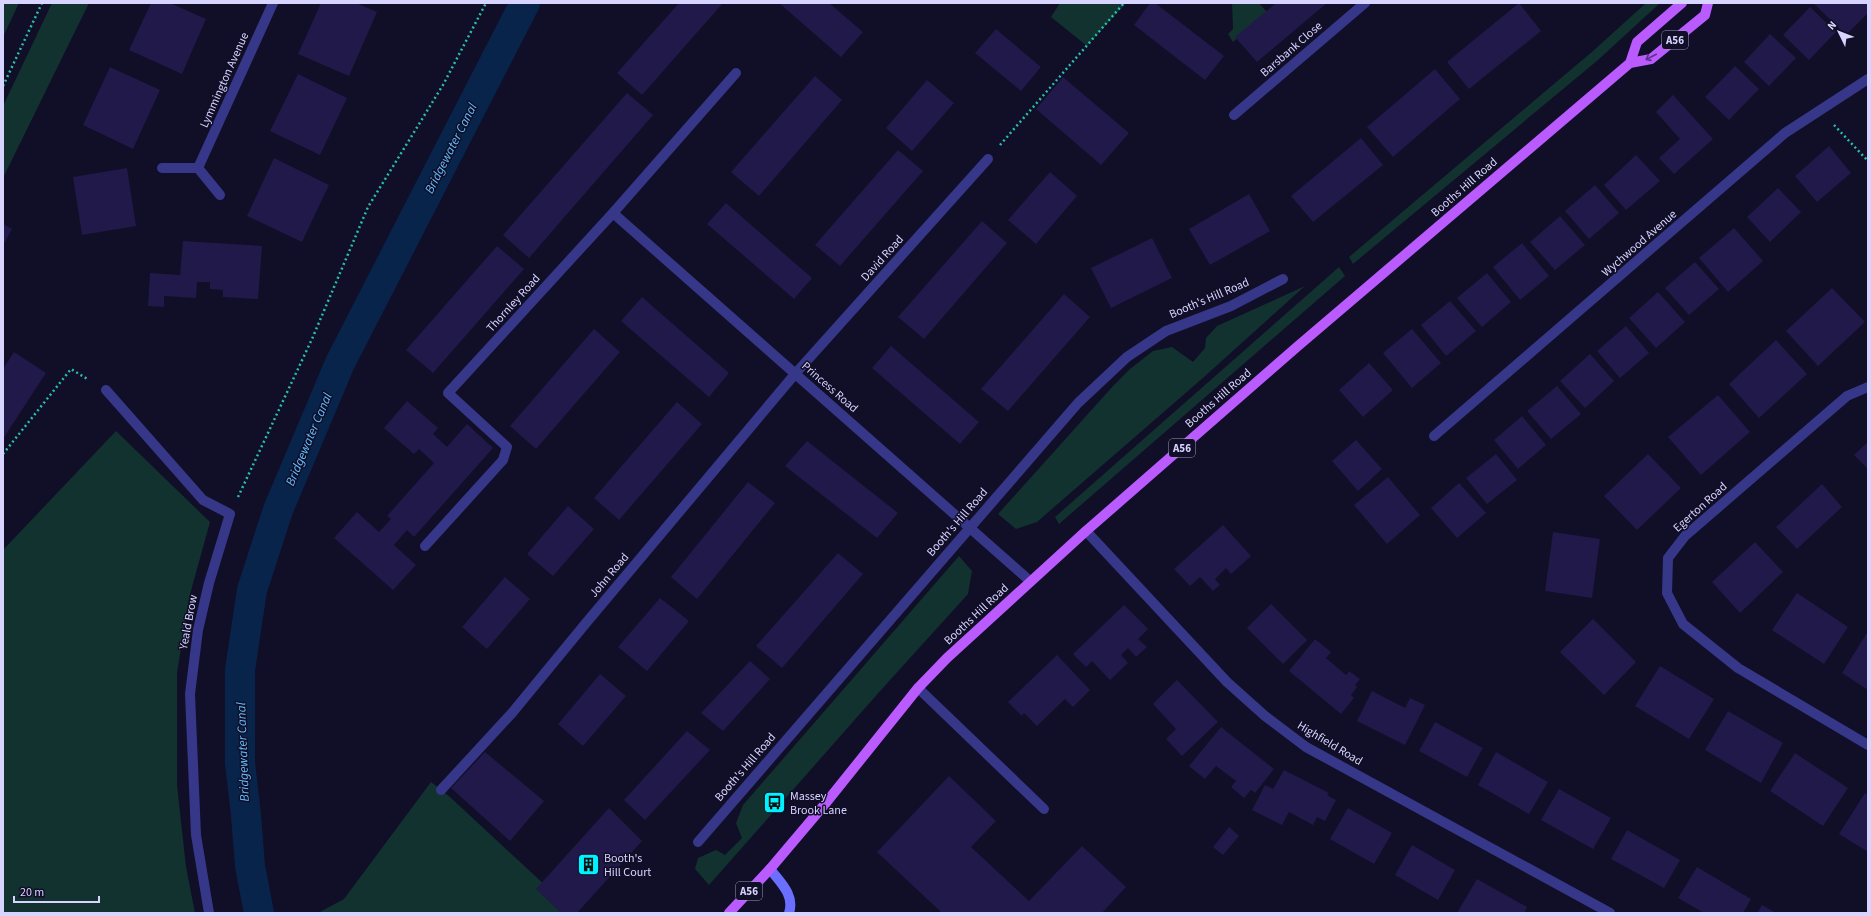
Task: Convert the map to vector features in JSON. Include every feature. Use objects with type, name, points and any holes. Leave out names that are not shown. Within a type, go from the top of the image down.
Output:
[{"type":"main road","name":"A56","points":[[1630,63],[1637,42],[1682,3]]},
{"type":"main road","name":"Booths Hill Road","points":[[770,869],[825,804],[918,688],[947,658],[1030,581],[1298,346],[1630,63],[1651,59],[1705,15],[1708,3]]},
{"type":"main road","name":"A56","points":[[729,913],[770,869]]},
{"type":"street","name":"Lymmington Avenue","points":[[198,168],[273,3]]},
{"type":"street","name":"Barsbank Close","points":[[1234,115],[1365,3]]},
{"type":"street","name":"Thornley Road","points":[[425,546],[504,460],[507,447],[448,393],[613,213],[736,73]]},
{"type":"street","name":"Wychwood Avenue","points":[[1434,436],[1785,133],[1868,79]]},
{"type":"street","name":"David Road","points":[[795,374],[988,159]]},
{"type":"street","points":[[162,168],[198,168],[220,195]]},
{"type":"street","name":"Princess Road","points":[[613,213],[1030,581]]},
{"type":"street","name":"Booth's Hill Road","points":[[698,842],[969,526],[1078,403],[1127,358],[1166,331],[1231,306],[1283,279]]},
{"type":"street","name":"John Road","points":[[440,790],[512,713],[586,622],[795,374]]},
{"type":"street","name":"Egerton Road","points":[[1868,387],[1847,396],[1685,536],[1668,558],[1667,593],[1683,624],[1738,668],[1868,745]]},
{"type":"street","points":[[106,390],[202,500],[230,514]]},
{"type":"street","name":"Yeald Brow","points":[[210,913],[196,835],[190,694],[198,630],[209,584],[230,514]]},
{"type":"street","name":"Highfield Road","points":[[1086,531],[1227,682],[1265,716],[1306,747],[1610,913]]},
{"type":"street","points":[[918,688],[1044,809]]},
{"type":"street","points":[[770,869],[790,896],[791,903],[789,913]]},
{"type":"path","points":[[3,86],[42,3]]},
{"type":"path","points":[[230,514],[312,339],[368,207],[443,85],[486,3]]},
{"type":"path","points":[[988,159],[1124,3]]},
{"type":"path","points":[[1819,110],[1868,161]]},
{"type":"path","points":[[3,454],[71,369],[106,390]]},
{"type":"green space","points":[[3,3],[19,3],[3,37]]},
{"type":"green space","points":[[52,3],[89,3],[3,178],[3,106]]},
{"type":"green space","points":[[1060,3],[1126,3],[1087,46],[1051,17]]},
{"type":"green space","points":[[1232,3],[1259,3],[1267,12],[1233,42],[1228,34],[1233,29]]},
{"type":"green space","points":[[1646,3],[1660,3],[1598,60],[1353,264],[1349,257],[1593,51]]},
{"type":"green space","points":[[1339,267],[1345,276],[1059,524],[1055,517]]},
{"type":"green space","points":[[1305,286],[1204,377],[1037,522],[1016,529],[998,514],[1113,386],[1130,369],[1153,351],[1172,347],[1193,362],[1205,348],[1206,338],[1217,326]]},
{"type":"green space","points":[[116,431],[210,522],[189,598],[177,673],[177,785],[186,867],[195,913],[3,913],[3,550]]},
{"type":"green space","points":[[959,556],[972,571],[968,594],[709,885],[695,869],[698,858],[716,850],[725,855],[742,838],[736,823],[743,805]]},
{"type":"green space","points":[[431,782],[450,797],[575,913],[318,913],[344,899]]},
{"type":"building","points":[[151,3],[170,3],[206,19],[182,74],[129,50]]},
{"type":"building","points":[[321,3],[356,3],[377,12],[349,76],[298,54]]},
{"type":"building","points":[[679,3],[723,3],[642,95],[617,73]]},
{"type":"building","points":[[779,3],[829,3],[863,32],[841,57]]},
{"type":"building","points":[[1150,3],[1155,3],[1224,56],[1205,80],[1134,25]]},
{"type":"building","points":[[1276,3],[1327,3],[1257,62],[1235,37]]},
{"type":"building","points":[[1519,3],[1541,31],[1469,89],[1447,62]]},
{"type":"building","points":[[1813,3],[1868,3],[1868,13],[1846,35]]},
{"type":"building","points":[[1810,7],[1836,32],[1809,60],[1783,35]]},
{"type":"building","points":[[996,29],[1041,67],[1021,91],[975,53]]},
{"type":"building","points":[[1770,34],[1796,58],[1769,86],[1744,62]]},
{"type":"building","points":[[1735,66],[1759,89],[1729,120],[1705,97]]},
{"type":"building","points":[[110,67],[160,90],[133,149],[83,125]]},
{"type":"building","points":[[1435,69],[1460,99],[1393,157],[1367,127]]},
{"type":"building","points":[[298,74],[347,98],[320,155],[270,131]]},
{"type":"building","points":[[815,76],[842,100],[759,196],[731,172]]},
{"type":"building","points":[[1063,77],[1129,133],[1101,165],[1036,109]]},
{"type":"building","points":[[927,80],[954,103],[912,151],[886,128]]},
{"type":"building","points":[[627,93],[653,115],[529,258],[503,235]]},
{"type":"building","points":[[1673,95],[1713,139],[1674,174],[1659,158],[1680,139],[1656,112]]},
{"type":"building","points":[[1361,138],[1383,165],[1313,222],[1291,196]]},
{"type":"building","points":[[1829,146],[1851,173],[1817,202],[1795,176]]},
{"type":"building","points":[[898,150],[923,171],[840,266],[815,245]]},
{"type":"building","points":[[1636,155],[1660,181],[1626,210],[1604,185]]},
{"type":"building","points":[[274,158],[329,185],[302,242],[247,216]]},
{"type":"building","points":[[127,168],[136,226],[82,235],[73,177]]},
{"type":"building","points":[[1050,172],[1077,196],[1036,244],[1008,220]]},
{"type":"building","points":[[1595,185],[1619,213],[1589,239],[1565,211]]},
{"type":"building","points":[[1778,188],[1801,212],[1770,242],[1747,217]]},
{"type":"building","points":[[1249,194],[1270,231],[1210,265],[1189,229]]},
{"type":"building","points":[[726,203],[812,278],[794,299],[707,224]]},
{"type":"building","points":[[1560,216],[1585,245],[1555,270],[1530,242]]},
{"type":"building","points":[[982,221],[1007,243],[924,339],[898,317]]},
{"type":"building","points":[[3,224],[12,229],[5,242],[3,241]]},
{"type":"building","points":[[1734,228],[1763,261],[1728,292],[1699,258]]},
{"type":"building","points":[[1152,238],[1172,278],[1111,308],[1091,268]]},
{"type":"building","points":[[183,241],[262,246],[258,299],[223,297],[223,290],[210,289],[210,282],[197,282],[196,298],[164,296],[164,307],[148,306],[150,273],[180,275]]},
{"type":"building","points":[[1522,243],[1549,276],[1520,300],[1493,267]]},
{"type":"building","points":[[497,246],[524,269],[433,373],[406,350]]},
{"type":"building","points":[[1695,262],[1719,289],[1689,315],[1665,288]]},
{"type":"building","points":[[1487,273],[1511,302],[1482,327],[1457,298]]},
{"type":"building","points":[[1832,288],[1865,322],[1818,366],[1786,331]]},
{"type":"building","points":[[1658,292],[1685,322],[1656,348],[1629,318]]},
{"type":"building","points":[[1064,294],[1090,317],[1008,411],[981,389]]},
{"type":"building","points":[[642,297],[729,373],[709,397],[621,321]]},
{"type":"building","points":[[1450,301],[1476,331],[1446,356],[1421,325]]},
{"type":"building","points":[[1626,326],[1649,353],[1620,378],[1597,351]]},
{"type":"building","points":[[594,329],[620,352],[536,449],[510,426]]},
{"type":"building","points":[[1412,329],[1441,363],[1412,388],[1383,353]]},
{"type":"building","points":[[1776,340],[1807,374],[1759,418],[1729,384]]},
{"type":"building","points":[[891,346],[979,422],[960,444],[872,368]]},
{"type":"building","points":[[14,352],[46,373],[3,439],[3,369]]},
{"type":"building","points":[[1590,354],[1614,381],[1585,408],[1560,381]]},
{"type":"building","points":[[1369,363],[1393,390],[1363,417],[1339,390]]},
{"type":"building","points":[[1557,386],[1581,414],[1551,439],[1527,411]]},
{"type":"building","points":[[1718,395],[1750,432],[1701,475],[1668,437]]},
{"type":"building","points":[[407,401],[438,428],[433,434],[447,447],[467,424],[493,448],[414,537],[407,530],[394,545],[416,565],[393,590],[334,538],[357,512],[379,532],[391,519],[387,516],[434,463],[419,449],[414,454],[384,428]]},
{"type":"building","points":[[677,402],[702,424],[619,520],[594,498]]},
{"type":"building","points":[[1522,416],[1546,445],[1518,469],[1494,440]]},
{"type":"building","points":[[1356,440],[1382,469],[1358,491],[1332,461]]},
{"type":"building","points":[[807,441],[898,513],[877,538],[785,466]]},
{"type":"building","points":[[1868,442],[1868,469],[1854,455]]},
{"type":"building","points":[[1496,454],[1517,480],[1487,504],[1466,478]]},
{"type":"building","points":[[1648,454],[1681,488],[1637,530],[1604,496]]},
{"type":"building","points":[[1388,477],[1420,515],[1387,544],[1354,505]]},
{"type":"building","points":[[748,482],[775,503],[697,599],[671,577]]},
{"type":"building","points":[[1459,483],[1486,513],[1457,538],[1431,508]]},
{"type":"building","points":[[1822,484],[1842,507],[1797,549],[1776,527]]},
{"type":"building","points":[[568,506],[594,529],[553,576],[527,554]]},
{"type":"building","points":[[1223,525],[1251,556],[1231,574],[1226,568],[1215,579],[1220,585],[1213,591],[1200,577],[1190,586],[1174,569]]},
{"type":"building","points":[[1553,532],[1600,539],[1592,598],[1545,591]]},
{"type":"building","points":[[1755,542],[1783,572],[1740,613],[1712,582]]},
{"type":"building","points":[[838,553],[863,574],[782,668],[756,646]]},
{"type":"building","points":[[505,577],[530,599],[487,649],[462,627]]},
{"type":"building","points":[[1797,593],[1848,627],[1824,664],[1772,630]]},
{"type":"building","points":[[660,598],[689,621],[647,671],[618,647]]},
{"type":"building","points":[[1271,604],[1307,640],[1283,664],[1247,628]]},
{"type":"building","points":[[1124,605],[1148,629],[1138,639],[1147,647],[1136,657],[1128,648],[1121,655],[1128,663],[1110,680],[1092,661],[1086,667],[1073,654]]},
{"type":"building","points":[[1593,619],[1636,662],[1604,695],[1560,652]]},
{"type":"building","points":[[1868,631],[1868,690],[1842,673]]},
{"type":"building","points":[[1315,639],[1331,652],[1326,658],[1346,675],[1349,671],[1360,679],[1355,685],[1357,687],[1351,695],[1354,698],[1341,714],[1289,671]]},
{"type":"building","points":[[1057,655],[1090,690],[1073,707],[1065,699],[1037,726],[1024,713],[1022,716],[1008,702]]},
{"type":"building","points":[[750,661],[770,679],[723,731],[701,713]]},
{"type":"building","points":[[1660,666],[1714,699],[1689,739],[1635,706]]},
{"type":"building","points":[[600,674],[626,696],[583,746],[558,724]]},
{"type":"building","points":[[1177,680],[1218,722],[1182,756],[1166,739],[1176,729],[1153,704]]},
{"type":"building","points":[[1372,691],[1405,708],[1410,698],[1425,705],[1405,745],[1357,721]]},
{"type":"building","points":[[1728,711],[1783,743],[1761,783],[1705,750]]},
{"type":"building","points":[[1435,722],[1483,748],[1467,777],[1419,751]]},
{"type":"building","points":[[1221,727],[1274,769],[1255,793],[1251,790],[1244,798],[1231,787],[1236,781],[1216,766],[1205,779],[1189,766]]},
{"type":"building","points":[[687,731],[710,750],[645,820],[624,800]]},
{"type":"building","points":[[485,752],[544,801],[510,841],[451,788]]},
{"type":"building","points":[[1496,752],[1548,782],[1529,814],[1478,785]]},
{"type":"building","points":[[1795,753],[1848,788],[1823,826],[1770,791]]},
{"type":"building","points":[[1284,770],[1329,793],[1327,795],[1336,800],[1325,821],[1317,817],[1313,825],[1289,812],[1282,825],[1252,810],[1265,785],[1273,789]]},
{"type":"building","points":[[949,776],[996,821],[971,847],[1029,901],[1082,846],[1126,887],[1102,913],[942,913],[877,852]]},
{"type":"building","points":[[1559,789],[1611,818],[1593,849],[1541,820]]},
{"type":"building","points":[[1865,793],[1868,795],[1868,852],[1839,834]]},
{"type":"building","name":"Booth's Hill Court","points":[[609,808],[642,841],[577,913],[561,913],[536,889]]},
{"type":"building","points":[[1348,808],[1392,833],[1374,864],[1330,839]]},
{"type":"building","points":[[1229,827],[1239,836],[1223,855],[1213,847]]},
{"type":"building","points":[[1627,830],[1680,860],[1664,888],[1611,859]]},
{"type":"building","points":[[1412,845],[1455,870],[1438,900],[1395,875]]},
{"type":"building","points":[[1697,867],[1751,899],[1743,913],[1704,913],[1678,898]]},
{"type":"building","points":[[1477,879],[1527,907],[1524,913],[1457,913]]},
{"type":"building","points":[[1762,905],[1776,913],[1757,913]]},
{"type":"waterway","name":"Bridgewater Canal","points":[[259,913],[250,866],[240,763],[240,670],[252,590],[278,510],[340,363],[525,3]]},
{"type":"place","name":"Massey Brook Lane","points":[[775,803]]},
{"type":"place","name":"Booth's Hill Court","points":[[589,865]]}]
